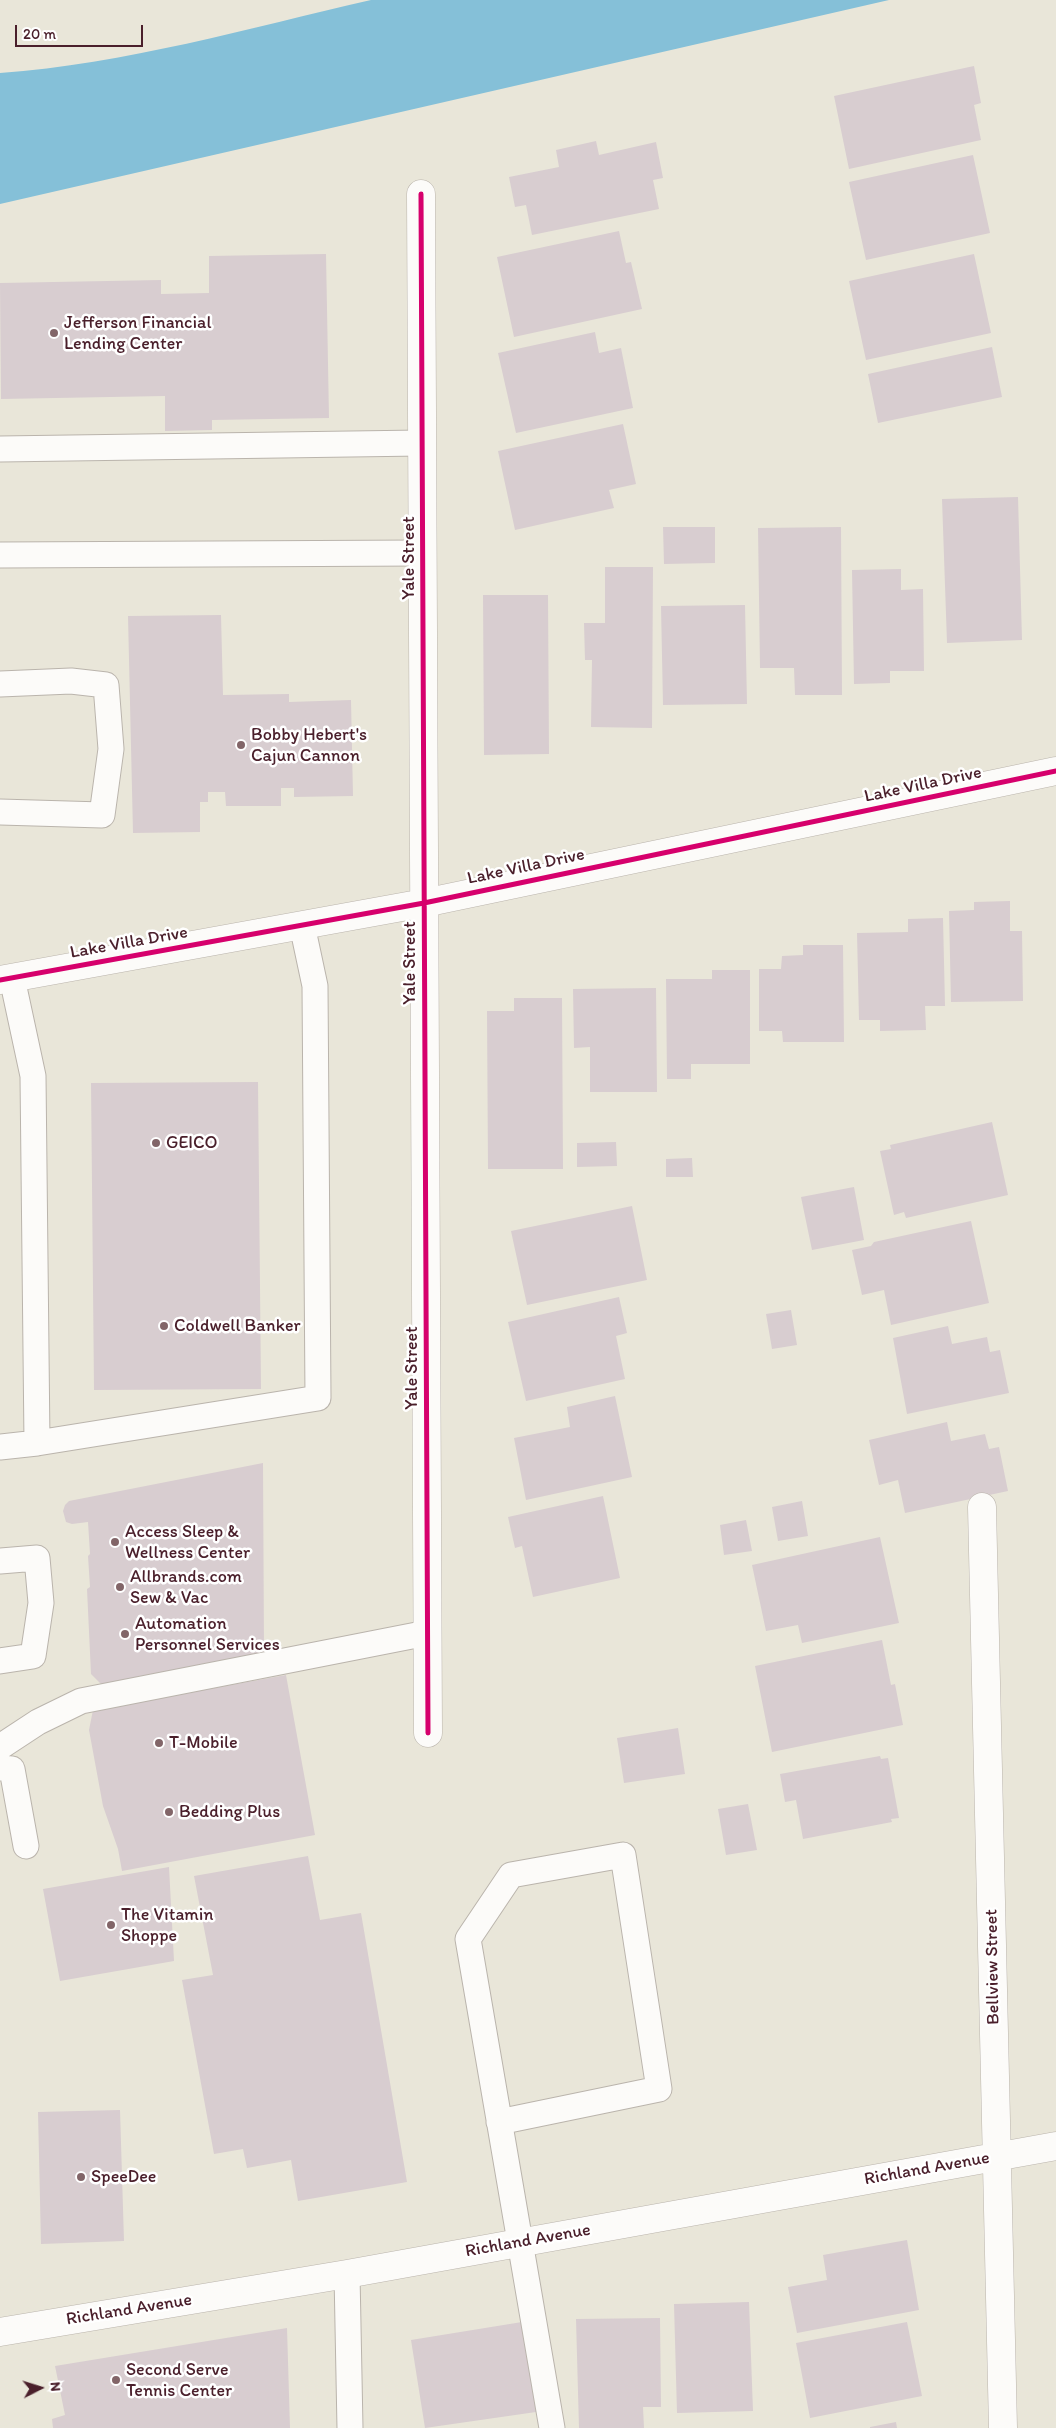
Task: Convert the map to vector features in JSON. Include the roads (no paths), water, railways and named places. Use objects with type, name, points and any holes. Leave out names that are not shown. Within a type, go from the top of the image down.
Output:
[{"type":"street","name":"Yale Street","points":[[421,194],[428,1733]]},
{"type":"street","name":"Lake Villa Drive","points":[[6,979],[424,903],[1056,771]]},
{"type":"street","name":"Bellview Street","points":[[982,1507],[1002,2428]]},
{"type":"street","name":"Richland Avenue","points":[[0,2332],[347,2274],[1056,2146]]},
{"type":"lane","points":[[0,449],[422,443]]},
{"type":"lane","points":[[0,555],[423,553]]},
{"type":"lane","points":[[0,684],[71,681],[106,685],[111,749],[102,815],[0,812]]},
{"type":"lane","points":[[0,1446],[37,1443],[318,1398],[315,986],[302,925]]},
{"type":"lane","points":[[6,979],[33,1076],[37,1443]]},
{"type":"lane","points":[[0,1561],[37,1558],[41,1604],[33,1656],[0,1661]]},
{"type":"lane","points":[[0,1747],[38,1722],[81,1702],[427,1633]]},
{"type":"lane","points":[[0,1768],[12,1769],[26,1846]]},
{"type":"lane","points":[[499,2122],[659,2089],[623,1855],[512,1875],[468,1939],[499,2122],[552,2428]]},
{"type":"lane","points":[[347,2274],[350,2428]]},
{"type":"water","points":[[371,0],[889,0],[0,204],[0,73],[94,62],[187,44]]},
{"type":"place","name":"Jefferson Financial Lending Center","points":[[54,333]]},
{"type":"place","name":"Bobby Hebert's Cajun Cannon","points":[[241,745]]},
{"type":"place","name":"GEICO","points":[[156,1143]]},
{"type":"place","name":"Coldwell Banker","points":[[164,1326]]},
{"type":"place","name":"Access Sleep & Wellness Center","points":[[115,1542]]},
{"type":"place","name":"Allbrands.com Sew & Vac","points":[[120,1587]]},
{"type":"place","name":"Automation Personnel Services","points":[[125,1634]]},
{"type":"place","name":"T-Mobile","points":[[159,1743]]},
{"type":"place","name":"Bedding Plus","points":[[169,1812]]},
{"type":"place","name":"The Vitamin Shoppe","points":[[111,1925]]},
{"type":"place","name":"SpeeDee","points":[[81,2177]]},
{"type":"place","name":"Second Serve Tennis Center","points":[[116,2380]]}]
